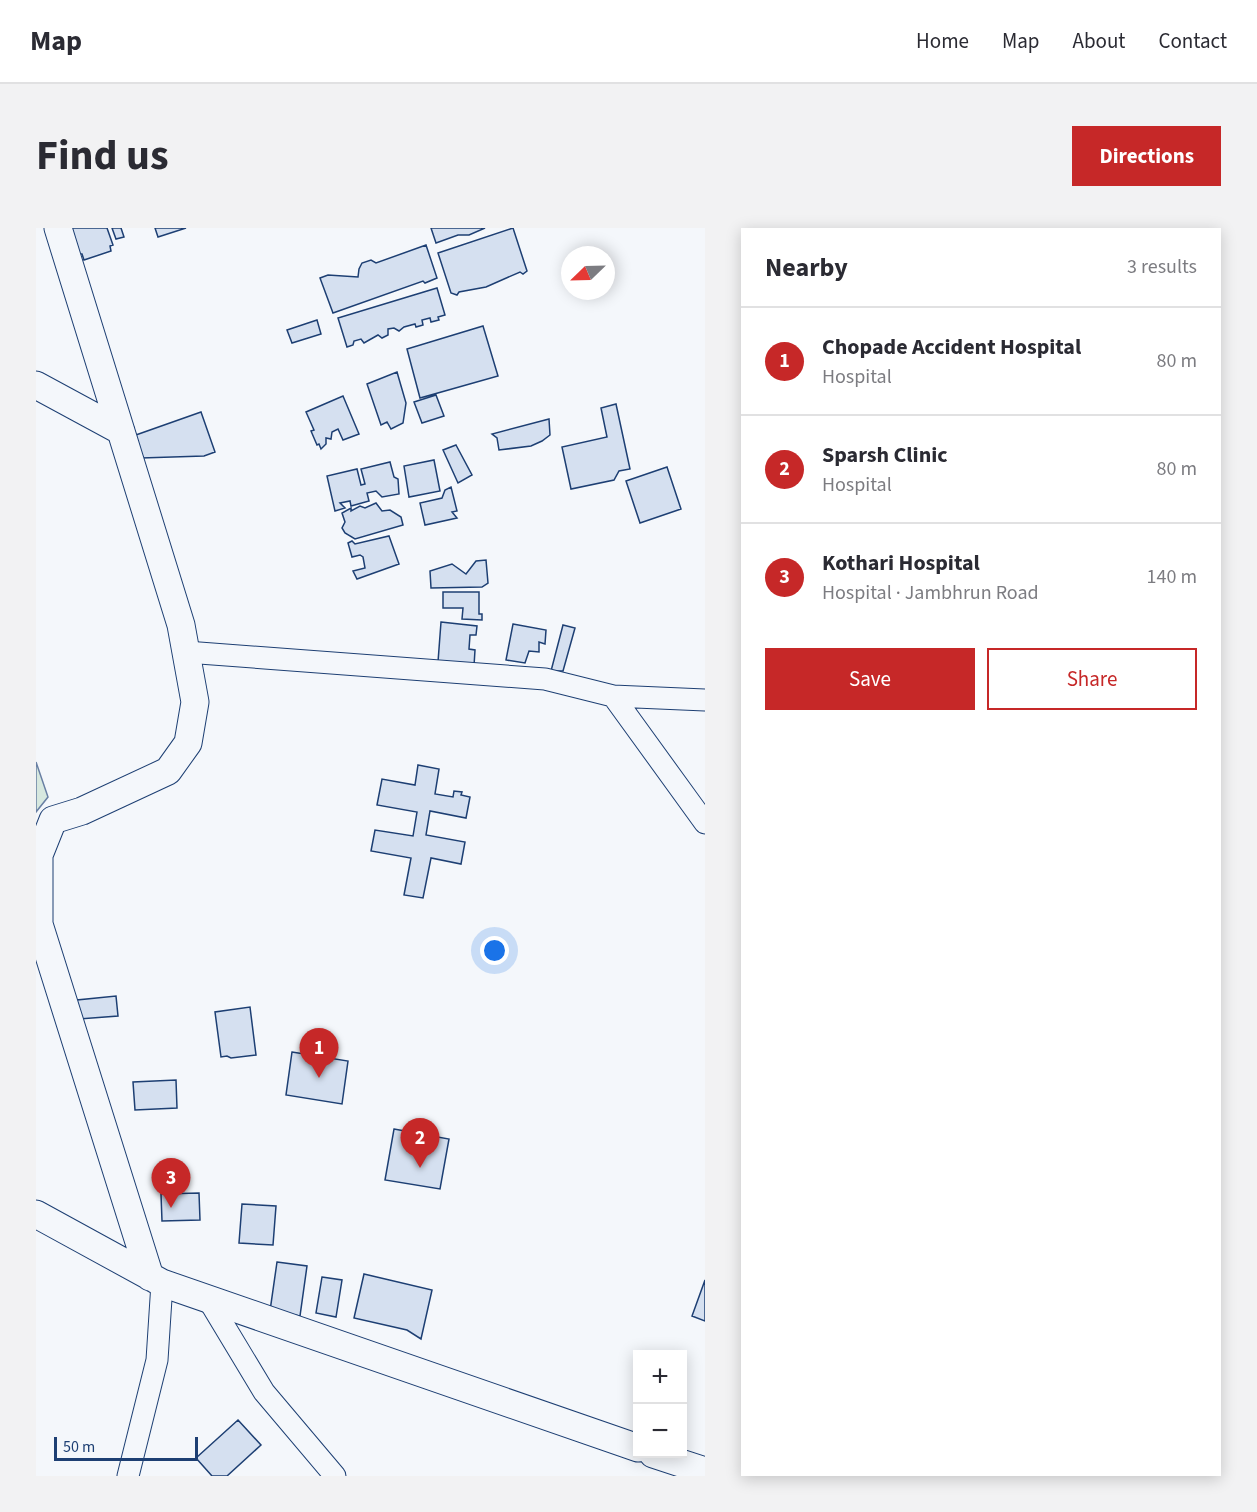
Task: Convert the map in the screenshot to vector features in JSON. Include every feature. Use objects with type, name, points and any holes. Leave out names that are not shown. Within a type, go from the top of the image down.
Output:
[{"type":"main road","points":[[58,228],[181,625],[195,702],[188,743],[168,771],[82,811],[53,820],[39,855],[39,924],[156,1280]]},
{"type":"main road","points":[[36,385],[121,431]]},
{"type":"main road","points":[[36,1214],[156,1280],[633,1446]]},
{"type":"main road","points":[[665,1458],[705,1471]]},
{"type":"street","points":[[186,652],[545,680],[613,696],[705,700]]},
{"type":"street","points":[[613,696],[705,823]]},
{"type":"street","points":[[128,1476],[156,1360],[156,1280]]},
{"type":"street","points":[[208,1299],[264,1392],[335,1476]]},
{"type":"shaded area","points":[[36,762],[48,797],[36,812]]},
{"type":"building","points":[[70,228],[107,228],[113,245],[110,246],[111,251],[84,260],[82,254],[78,254]]},
{"type":"building","points":[[112,228],[121,228],[124,237],[116,239]]},
{"type":"building","points":[[155,228],[186,228],[158,237]]},
{"type":"building","points":[[431,228],[485,228],[469,235],[458,235],[436,243]]},
{"type":"building","points":[[513,228],[527,271],[486,287],[459,292],[457,295],[451,293],[438,253]]},
{"type":"building","points":[[426,245],[437,278],[333,313],[320,278],[328,275],[358,277],[362,263],[371,260],[376,263]]},
{"type":"building","points":[[437,288],[445,315],[438,317],[439,320],[431,322],[430,318],[422,320],[423,325],[416,327],[415,324],[399,331],[394,328],[388,329],[388,335],[382,338],[378,335],[364,343],[361,339],[347,347],[338,318]]},
{"type":"building","points":[[317,320],[321,334],[292,343],[287,330]]},
{"type":"building","points":[[483,326],[498,376],[420,398],[407,349]]},
{"type":"building","points":[[397,372],[406,403],[403,423],[391,429],[387,422],[381,425],[367,384]]},
{"type":"building","points":[[436,395],[444,416],[422,423],[414,402]]},
{"type":"building","points":[[343,396],[359,434],[343,440],[338,429],[332,432],[331,439],[326,438],[326,444],[321,449],[311,431],[314,430],[306,412]]},
{"type":"building","points":[[616,404],[630,469],[619,471],[614,480],[571,489],[562,447],[607,437],[601,408]]},
{"type":"building","points":[[201,412],[215,452],[204,456],[141,458],[133,436]]},
{"type":"building","points":[[549,419],[550,435],[531,446],[499,450],[497,438],[492,434]]},
{"type":"building","points":[[456,445],[472,475],[458,483],[443,450]]},
{"type":"building","points":[[434,460],[440,491],[409,497],[404,466]]},
{"type":"building","points":[[390,462],[394,477],[398,479],[399,494],[382,497],[376,491],[367,493],[369,501],[351,506],[350,501],[340,503],[345,508],[335,511],[327,476],[357,469],[361,485],[365,484],[361,469]]},
{"type":"building","points":[[667,467],[681,509],[640,523],[626,481]]},
{"type":"building","points":[[451,487],[457,511],[452,512],[457,518],[425,525],[420,503],[442,498],[445,490]]},
{"type":"building","points":[[376,503],[382,511],[390,510],[401,517],[403,525],[355,539],[345,533],[342,528],[345,522],[342,513],[351,508],[351,511],[360,506],[365,508]]},
{"type":"building","points":[[389,536],[399,564],[357,579],[353,571],[365,568],[363,557],[360,555],[352,557],[348,543],[352,541],[355,544]]},
{"type":"building","points":[[486,560],[488,583],[482,587],[431,588],[430,571],[452,564],[466,574],[476,561]]},
{"type":"building","points":[[443,592],[479,592],[479,614],[482,614],[482,620],[462,619],[463,608],[443,608]]},
{"type":"building","points":[[441,622],[477,626],[476,635],[470,635],[469,649],[475,650],[474,666],[438,662]]},
{"type":"building","points":[[513,624],[546,630],[545,644],[539,642],[539,652],[529,651],[525,663],[506,660]]},
{"type":"building","points":[[563,625],[575,628],[563,671],[551,671]]},
{"type":"building","points":[[418,765],[439,769],[435,794],[453,797],[454,791],[462,792],[461,795],[470,797],[466,818],[430,811],[426,835],[465,842],[461,864],[431,858],[423,898],[404,895],[411,858],[371,851],[375,830],[413,836],[417,812],[377,805],[382,779],[415,785]]},
{"type":"building","points":[[116,996],[118,1016],[79,1019],[77,1000]]},
{"type":"building","points":[[250,1007],[256,1055],[221,1057],[215,1012]]},
{"type":"building","points":[[292,1052],[348,1061],[342,1104],[286,1095]]},
{"type":"building","points":[[176,1080],[177,1108],[135,1110],[133,1082]]},
{"type":"building","points":[[394,1129],[449,1139],[440,1189],[385,1180]]},
{"type":"building","points":[[199,1193],[200,1220],[162,1221],[161,1194]]},
{"type":"building","points":[[242,1204],[276,1206],[273,1245],[239,1243]]},
{"type":"building","points":[[277,1262],[307,1266],[300,1316],[270,1311]]},
{"type":"building","points":[[364,1274],[432,1290],[421,1339],[407,1330],[354,1318]]},
{"type":"building","points":[[322,1277],[342,1280],[336,1317],[316,1313]]},
{"type":"building","points":[[705,1280],[705,1321],[692,1316]]},
{"type":"building","points":[[238,1420],[261,1445],[227,1476],[212,1476],[196,1458]]},
{"type":"place","name":"Chopade Accident Hospital","points":[[319,1078]]},
{"type":"place","name":"Sparsh Clinic","points":[[420,1168]]},
{"type":"place","name":"Kothari Hospital","points":[[171,1208]]}]
